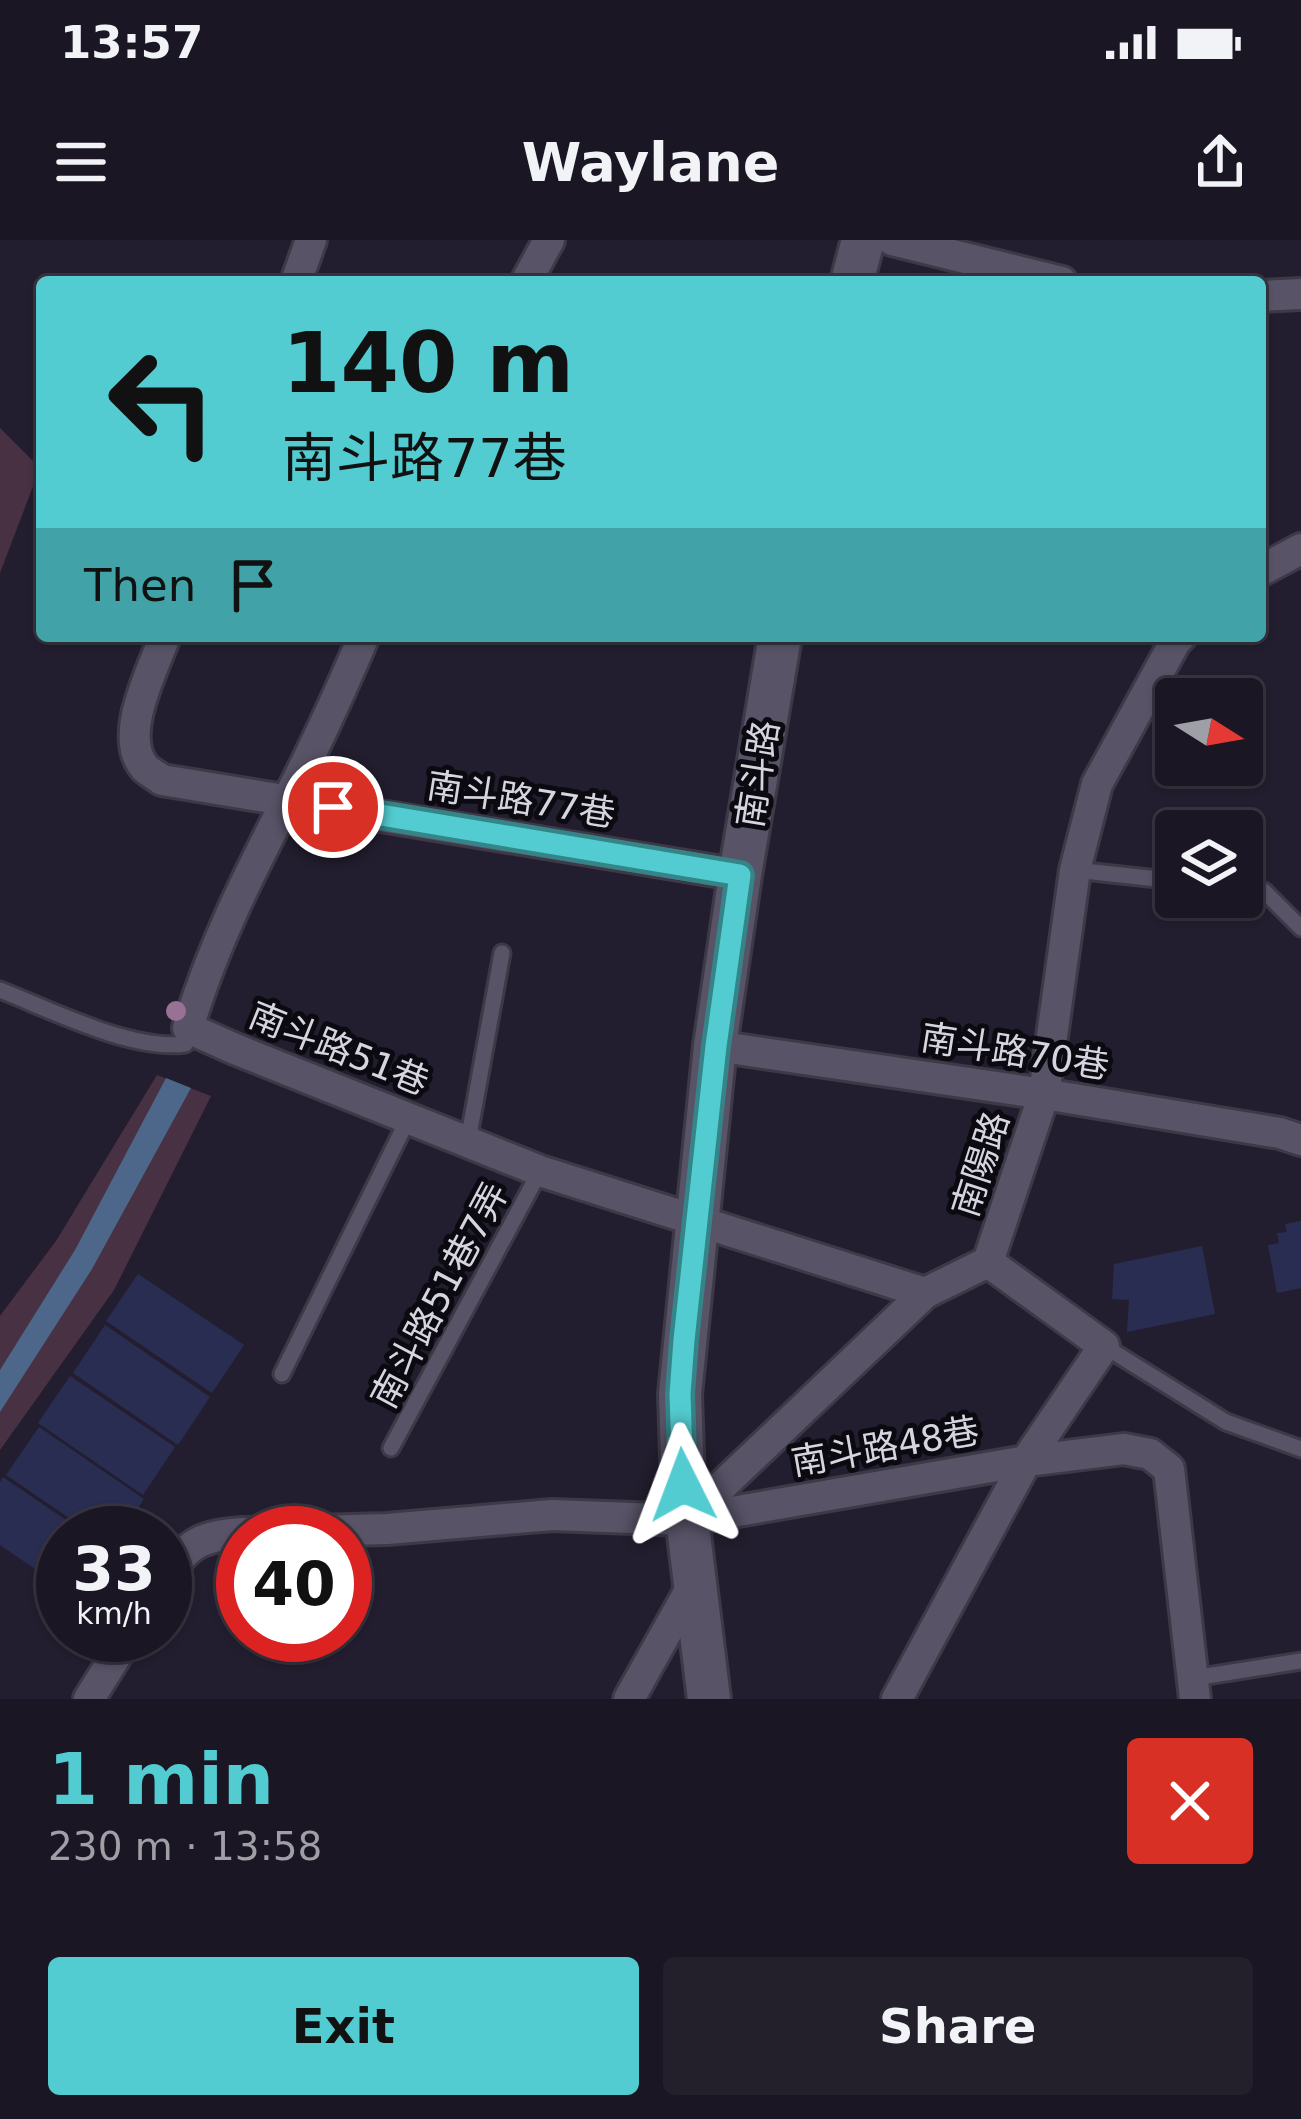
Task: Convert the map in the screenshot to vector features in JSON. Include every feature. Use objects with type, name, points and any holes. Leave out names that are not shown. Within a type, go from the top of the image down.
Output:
[{"type":"street","points":[[298,276],[311,240]]},
{"type":"street","points":[[529,276],[549,240]]},
{"type":"street","points":[[854,276],[863,240]]},
{"type":"street","points":[[892,240],[1038,276]]},
{"type":"street","points":[[1266,296],[1301,294]]},
{"type":"street","points":[[1266,568],[1301,549]]},
{"type":"street","name":"南斗路77巷","points":[[163,642],[137,713],[134,735],[146,770],[162,780],[740,875]]},
{"type":"street","name":"南斗路51巷","points":[[361,642],[236,902],[200,986],[188,1028],[540,1171],[925,1293]]},
{"type":"street","name":"南斗路","points":[[709,1699],[686,1520],[680,1394],[716,1046],[779,642]]},
{"type":"street","name":"南陽路","points":[[1104,1346],[988,1262],[1044,1094],[1075,870],[1097,784],[1166,642]]},
{"type":"street","name":"南斗路70巷","points":[[716,1046],[1044,1094],[1301,1140]]},
{"type":"street","points":[[686,1520],[925,1293],[988,1262]]},
{"type":"street","points":[[897,1699],[1026,1461],[1104,1346]]},
{"type":"street","name":"南斗路48巷","points":[[372,1529],[552,1515],[686,1520],[1026,1461],[1124,1450],[1150,1454],[1169,1469],[1194,1688]]},
{"type":"street","points":[[629,1699],[693,1585]]},
{"type":"street","points":[[88,1699],[112,1662]]},
{"type":"lane","points":[[1075,870],[1155,879]]},
{"type":"lane","points":[[1263,891],[1301,928]]},
{"type":"lane","points":[[468,1142],[502,953]]},
{"type":"lane","points":[[0,990],[137,1042],[184,1044],[188,1028]]},
{"type":"lane","points":[[282,1374],[409,1117]]},
{"type":"lane","name":"南斗路51巷7弄","points":[[392,1448],[540,1171]]},
{"type":"lane","points":[[1104,1346],[1226,1422],[1301,1449]]},
{"type":"lane","points":[[1194,1688],[1301,1660]]},
{"type":"shaded area","points":[[0,428],[36,464],[36,478],[0,573]]},
{"type":"shaded area","points":[[157,1075],[211,1096],[114,1290],[0,1450],[0,1316],[56,1241]]},
{"type":"water","points":[[166,1078],[191,1088],[92,1269],[0,1412],[0,1370],[75,1250]]},
{"type":"building","points":[[1301,1221],[1301,1288],[1277,1293],[1268,1245],[1279,1243],[1277,1233],[1287,1232],[1285,1224]]},
{"type":"building","points":[[1202,1246],[1215,1314],[1127,1332],[1129,1300],[1112,1299],[1114,1264]]},
{"type":"building","points":[[138,1274],[244,1345],[212,1393],[106,1321]]},
{"type":"building","points":[[105,1325],[210,1397],[178,1445],[73,1373]]},
{"type":"building","points":[[70,1376],[175,1447],[143,1495],[38,1423]]},
{"type":"building","points":[[39,1427],[144,1499],[139,1506],[51,1506],[6,1475]]},
{"type":"building","points":[[3,1477],[45,1506],[36,1506],[36,1570],[0,1545]]},
{"type":"route","points":[[333,807],[740,875],[684,1340],[680,1394],[683,1485]]}]
